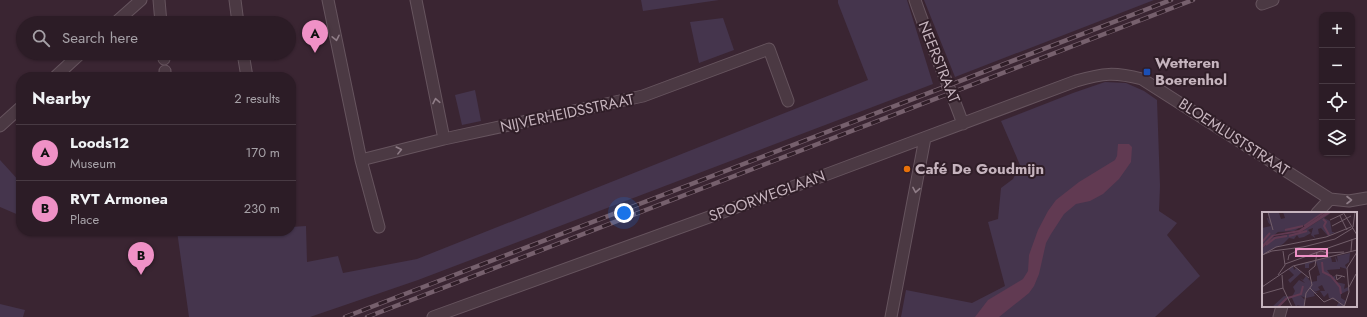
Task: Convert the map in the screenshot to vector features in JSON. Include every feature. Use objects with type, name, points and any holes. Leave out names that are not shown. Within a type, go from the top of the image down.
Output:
[{"type":"street","points":[[123,16],[141,0]]},
{"type":"street","points":[[159,0],[161,16]]},
{"type":"street","points":[[235,0],[237,16]]},
{"type":"street","points":[[328,0],[361,160],[379,227]]},
{"type":"street","points":[[361,160],[444,139],[416,0]]},
{"type":"street","name":"NEERSTRAAT","points":[[915,0],[926,34],[954,97],[963,124]]},
{"type":"street","points":[[1262,4],[1273,0]]},
{"type":"street","name":"NIJVERHEIDSSTRAAT","points":[[444,139],[643,96],[769,49],[788,101]]},
{"type":"street","points":[[60,72],[73,60]]},
{"type":"street","points":[[244,60],[246,72]]},
{"type":"street","name":"SPOORWEGLAAN","points":[[433,317],[925,138],[1076,81],[1100,74]]},
{"type":"street","name":"BLOEMLUSTSTRAAT","points":[[1100,74],[1122,74],[1142,79],[1330,199],[1349,201],[1367,198]]},
{"type":"street","points":[[0,126],[16,112]]},
{"type":"street","points":[[891,317],[925,138]]},
{"type":"street","points":[[1318,212],[1330,199]]},
{"type":"street","points":[[1279,317],[1282,307]]},
{"type":"shaded area","points":[[641,0],[719,0],[643,11]]},
{"type":"shaded area","points":[[838,0],[907,0],[933,84],[418,280],[310,317],[189,317],[178,236],[296,236],[296,227],[306,226],[307,262],[338,256],[343,273],[417,259],[868,80]]},
{"type":"shaded area","points":[[924,0],[1154,0],[955,77]]},
{"type":"shaded area","points":[[723,18],[734,50],[699,63],[690,22]]},
{"type":"shaded area","points":[[1105,82],[1126,83],[1144,91],[1157,100],[1160,186],[1159,211],[1177,223],[1167,235],[1200,276],[1155,317],[901,317],[906,290],[972,303],[1005,286],[988,222],[998,219],[1001,188],[1013,179],[1020,165],[1001,121]]},
{"type":"shaded area","points":[[475,90],[481,121],[462,125],[455,95]]},
{"type":"shaded area","points":[[1118,144],[1129,144],[1132,147],[1131,162],[1119,179],[1103,194],[1090,201],[1076,204],[1064,214],[1046,243],[1039,274],[1029,293],[999,317],[975,317],[988,300],[1023,279],[1028,271],[1029,255],[1038,230],[1048,211],[1056,200],[1079,182],[1115,160],[1117,156]]},
{"type":"shaded area","points":[[0,160],[16,178],[16,214],[0,207]]},
{"type":"shaded area","points":[[0,304],[25,310],[23,317],[0,317]]},
{"type":"railway","points":[[345,317],[1171,0]]},
{"type":"railway","points":[[367,317],[1193,0]]},
{"type":"place","name":"Loods12","points":[[315,53]]},
{"type":"place","name":"Wetteren Boerenhol","points":[[1147,72]]},
{"type":"place","name":"Café De Goudmijn","points":[[907,169]]},
{"type":"place","name":"RVT Armonea","points":[[141,275]]}]
